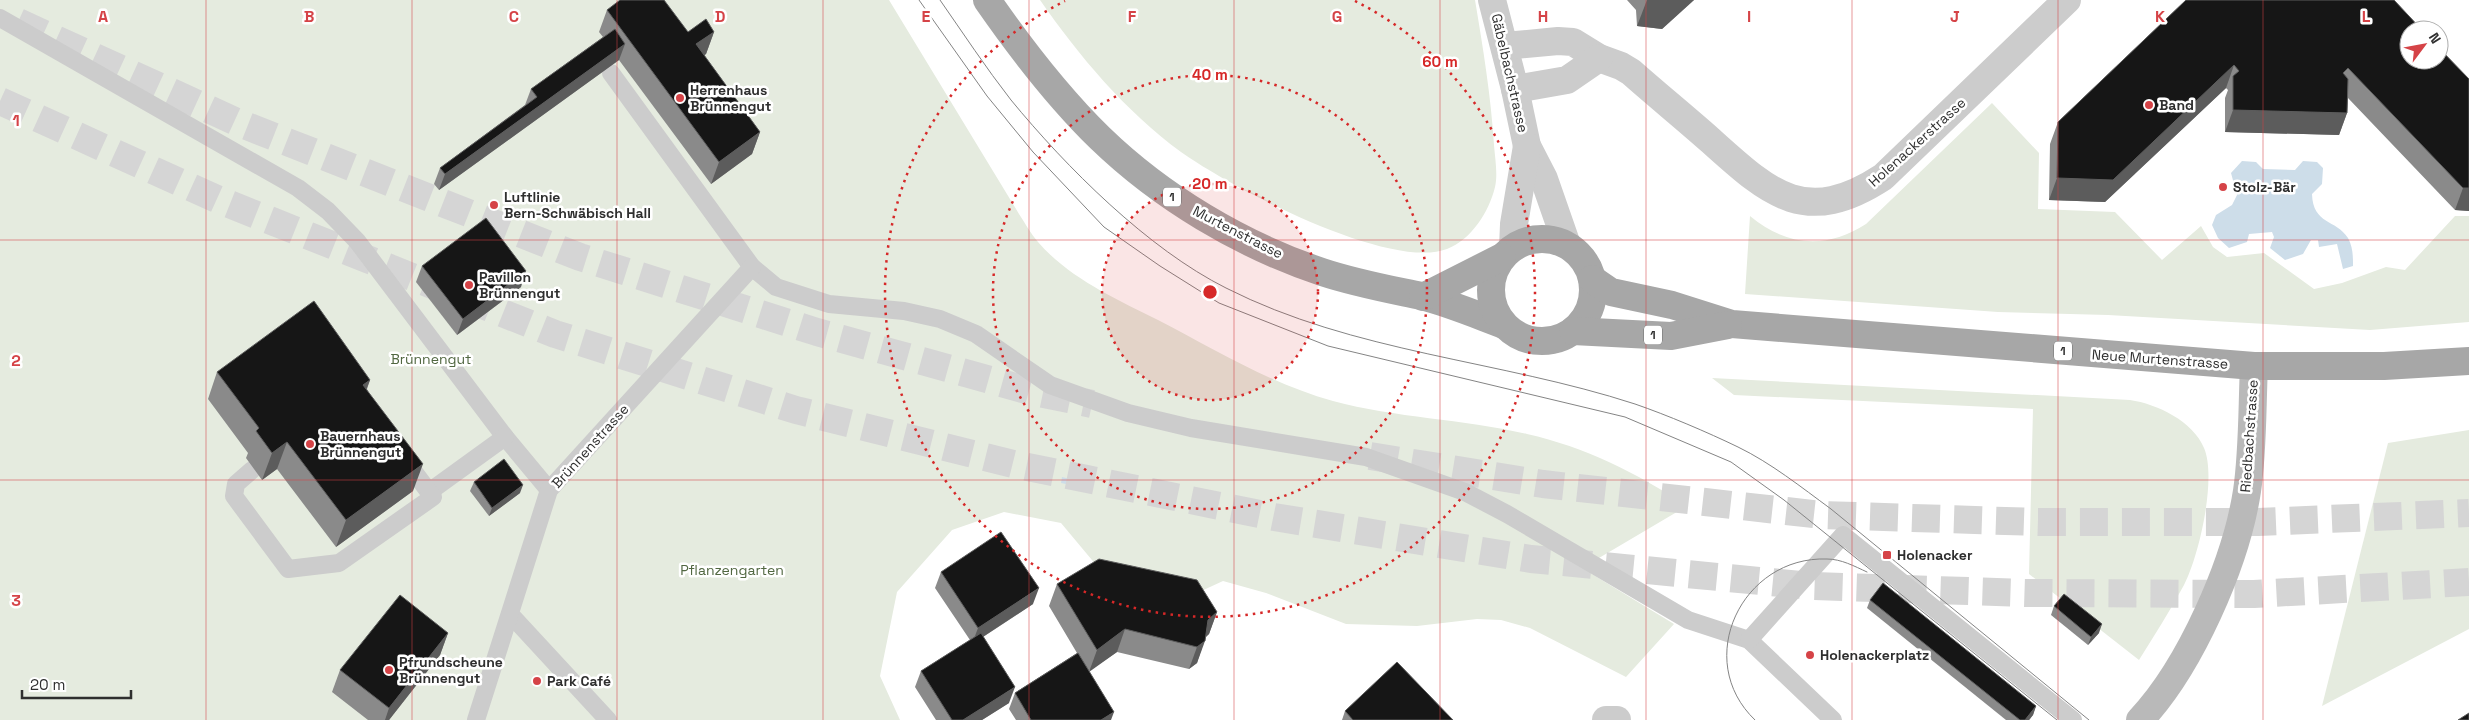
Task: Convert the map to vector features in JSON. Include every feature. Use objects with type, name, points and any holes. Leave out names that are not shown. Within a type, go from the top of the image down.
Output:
[{"type":"main road","name":"Murtenstrasse","points":[[987,0],[1056,92],[1100,138],[1159,188],[1229,231],[1320,272],[1370,287],[1423,297],[1504,325]]},
{"type":"main road","points":[[1423,297],[1526,241],[1554,240],[1567,245],[1583,260],[1592,279],[1594,293],[1591,307],[1584,321],[1573,331],[1560,338],[1537,341],[1516,334],[1504,325],[1496,312],[1491,298],[1493,276],[1507,253]]},
{"type":"main road","name":"Neue Murtenstrasse","points":[[1592,279],[1611,292],[1672,305],[1732,324],[2254,366],[2384,366],[2469,362]]},
{"type":"main road","name":"Neue Murtenstrasse","points":[[1573,331],[1671,336],[1732,324]]},
{"type":"street","name":"Gäbelbachstrasse","points":[[1492,0],[1516,89],[1527,146],[1544,179],[1567,245]]},
{"type":"street","name":"Holenackerstrasse","points":[[1505,46],[1573,42],[1600,58],[1631,72],[1751,176],[1777,194],[1805,201],[1828,201],[1858,193],[1883,177],[2067,0]]},
{"type":"street","points":[[1516,89],[1567,80],[1600,58]]},
{"type":"street","name":"Gäbelbachstrasse","points":[[1507,253],[1514,224],[1527,146]]},
{"type":"street","name":"Riedbachstrasse","points":[[2140,720],[2163,692],[2190,647],[2209,609],[2234,545],[2247,491],[2254,366]]},
{"type":"street","points":[[1606,720],[1617,720]]},
{"type":"lane","points":[[0,4],[32,36]]},
{"type":"lane","points":[[0,18],[298,188],[328,211],[357,241],[505,437],[549,490]]},
{"type":"lane","points":[[611,73],[752,267],[776,287],[829,304],[904,311],[940,319],[976,334],[1050,385],[1128,413],[1191,428],[1366,457],[1465,492],[1508,514],[1688,620],[1749,640],[1833,720]]},
{"type":"lane","name":"Brünnenstrasse","points":[[476,720],[549,490],[752,267]]},
{"type":"lane","points":[[429,492],[505,437]]},
{"type":"lane","points":[[252,470],[236,484],[234,496],[288,569],[339,563],[433,497],[394,445]]},
{"type":"lane","points":[[1749,640],[1843,535],[2073,720]]},
{"type":"lane","points":[[510,614],[608,720]]},
{"type":"green space","name":"Brünnengut","points":[[0,0],[889,0],[1030,232],[1050,255],[1094,287],[1265,376],[1310,394],[1357,407],[1503,429],[1548,439],[1610,462],[1687,506],[1582,568],[1674,624],[1626,677],[1530,628],[1501,620],[1477,619],[1417,626],[1346,624],[1266,593],[1223,581],[1197,593],[1102,572],[1061,523],[1004,512],[952,530],[897,592],[880,676],[900,720],[0,720]]},
{"type":"green space","points":[[1040,0],[1475,0],[1489,90],[1496,166],[1495,187],[1484,215],[1471,232],[1456,245],[1447,249],[1421,253],[1388,248],[1350,237],[1271,204],[1204,167],[1160,136],[1104,82]]},
{"type":"green space","points":[[1992,103],[2039,153],[2038,209],[2115,212],[2162,260],[2201,226],[2213,247],[2227,257],[2264,253],[2314,289],[2342,283],[2386,267],[2405,270],[2455,216],[2469,216],[2469,322],[2370,330],[2108,315],[1998,312],[1745,294],[1750,216],[1778,234],[1792,239],[1821,241],[1851,232],[1866,224]]},
{"type":"green space","points":[[1712,378],[2130,400],[2151,405],[2183,422],[2199,438],[2204,448],[2207,461],[2207,497],[2200,537],[2190,572],[2139,660],[2029,574],[2033,409],[1734,395]]},
{"type":"green space","points":[[2469,430],[2469,629],[2322,706],[2388,443]]},
{"type":"water","points":[[2242,161],[2256,162],[2263,169],[2295,170],[2303,161],[2317,162],[2323,168],[2322,184],[2312,194],[2313,204],[2321,217],[2337,227],[2348,238],[2352,248],[2353,266],[2343,269],[2337,244],[2319,247],[2318,240],[2311,240],[2303,254],[2285,260],[2270,248],[2274,237],[2272,232],[2249,234],[2247,242],[2229,248],[2218,238],[2212,225],[2216,215],[2232,205],[2237,195],[2231,173]]},
{"type":"water","points":[[1062,477],[1082,482],[1081,487],[1061,483]]},
{"type":"building","points":[[620,0],[664,0],[688,32],[706,19],[714,32],[696,44],[760,132],[719,162],[607,10]]},
{"type":"building","name":"Band","points":[[2186,0],[2394,0],[2413,20],[2399,20],[2399,70],[2449,70],[2449,58],[2469,79],[2469,188],[2463,188],[2348,68],[2343,73],[2348,79],[2347,113],[2233,110],[2233,76],[2239,71],[2234,65],[2113,180],[2057,178],[2058,122]]},
{"type":"building","points":[[615,29],[625,44],[445,174],[440,168],[537,97],[531,89]]},
{"type":"building","name":"Pavillon Brünnengut","points":[[486,218],[526,271],[463,319],[422,266]]},
{"type":"building","name":"Bauernhaus Brünnengut","points":[[314,301],[370,380],[363,385],[423,464],[346,520],[287,442],[272,453],[256,431],[259,428],[217,372]]},
{"type":"building","points":[[504,459],[523,485],[492,508],[474,482]]},
{"type":"building","points":[[1001,532],[1039,588],[978,628],[941,572]]},
{"type":"building","points":[[1099,559],[1197,580],[1217,612],[1208,620],[1205,641],[1197,647],[1125,629],[1097,650],[1057,584]]},
{"type":"building","points":[[1883,583],[2036,706],[2025,720],[2020,720],[1870,600]]},
{"type":"building","points":[[2064,594],[2102,624],[2091,637],[2054,606]]},
{"type":"building","name":"Pfrundscheune Brünnengut","points":[[400,595],[448,633],[389,708],[340,670]]},
{"type":"building","points":[[981,633],[1015,687],[963,720],[952,720],[921,671]]},
{"type":"building","points":[[1078,653],[1114,712],[1101,720],[1031,720],[1015,693]]},
{"type":"building","points":[[1397,662],[1453,720],[1353,720],[1345,711]]},
{"type":"building","points":[[2469,713],[2469,720],[2458,720]]},
{"type":"tunnel","points":[[18,22],[239,123],[580,257],[817,332],[1030,391],[1092,404]]},
{"type":"tunnel","points":[[0,101],[219,200],[555,334],[796,410],[1013,464],[1274,517],[1531,559],[1812,586],[2027,593],[2254,594],[2469,582]]},
{"type":"tunnel","points":[[1370,456],[1543,484],[1822,515],[2038,522],[2258,522],[2469,513]]},
{"type":"tram line","points":[[919,0],[987,96],[1033,152],[1104,227],[1160,266],[1219,303],[1328,346],[1625,417],[1731,462],[1784,500],[2057,720]]},
{"type":"tram line","points":[[940,0],[1011,100],[1057,152],[1083,179],[1138,229],[1167,252],[1197,271],[1226,288],[1275,310],[1325,327],[1376,342],[1532,376],[1635,404],[1687,424],[1750,453],[1831,509],[2089,720]]},
{"type":"tram line","points":[[1755,720],[1737,696],[1728,669],[1728,642],[1735,616],[1750,593],[1771,574],[1797,563],[1832,559],[1867,572]]},
{"type":"place","name":"Herrenhaus Brünnengut","points":[[680,98]]},
{"type":"place","name":"Band","points":[[2149,105]]},
{"type":"place","name":"Stolz-Bär","points":[[2223,187]]},
{"type":"place","name":"Luftlinie Bern-Schwäbisch Hall","points":[[494,205]]},
{"type":"place","name":"Pavillon Brünnengut","points":[[469,285]]},
{"type":"place","name":"Bauernhaus Brünnengut","points":[[310,444]]},
{"type":"place","name":"Holenacker","points":[[1887,555]]},
{"type":"place","name":"Holenackerplatz","points":[[1810,655]]},
{"type":"place","name":"Pfrundscheune Brünnengut","points":[[389,670]]},
{"type":"place","name":"Park Café","points":[[537,681]]},
{"type":"park label","name":"Pflanzengarten","points":[[732,570]]}]
